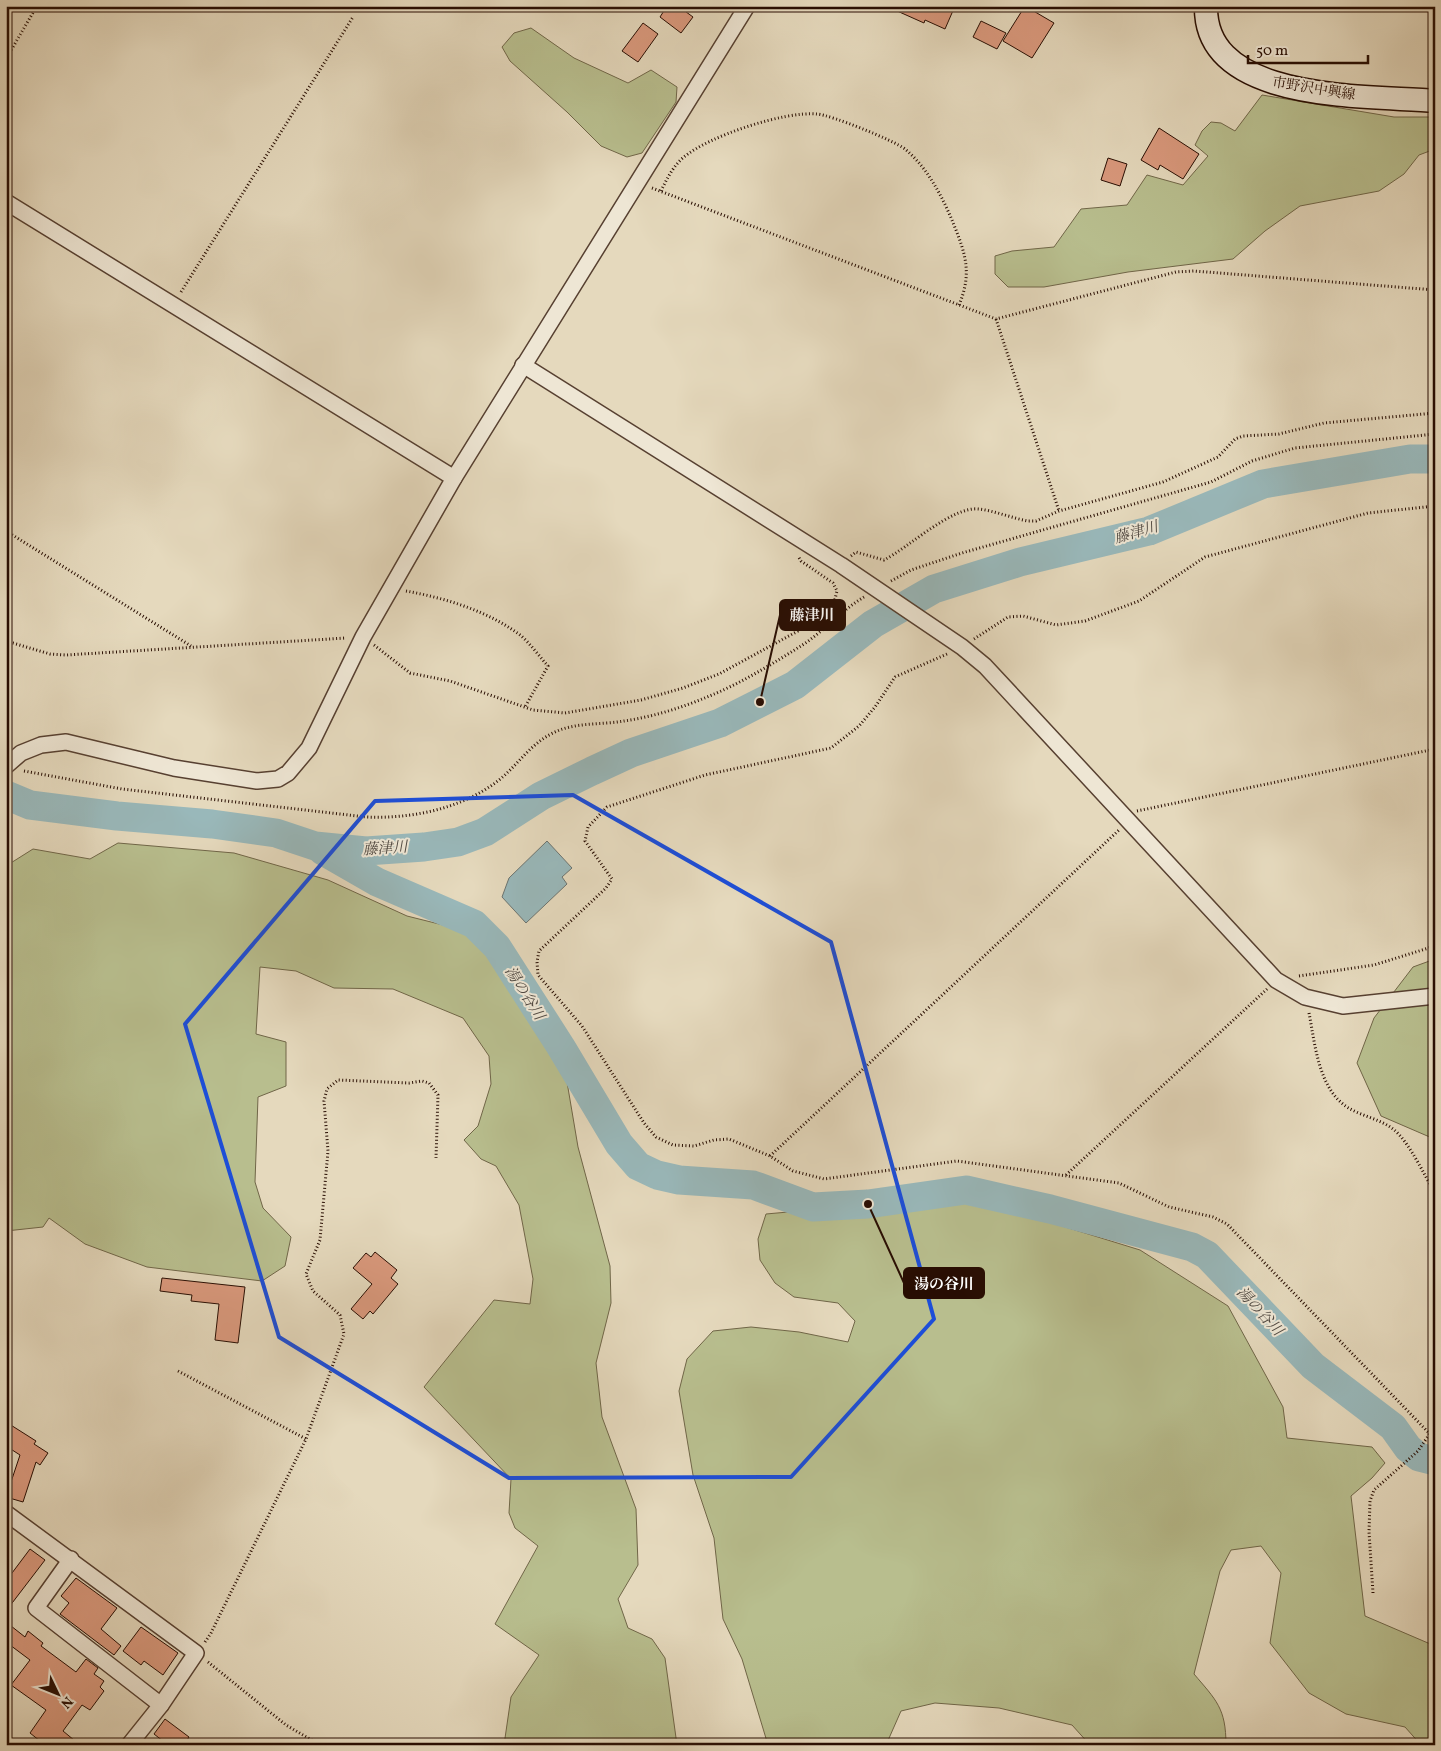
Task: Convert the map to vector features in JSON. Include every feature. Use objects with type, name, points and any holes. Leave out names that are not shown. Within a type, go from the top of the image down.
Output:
[{"type":"main road","name":"市野沢中興線","points":[[1206,6],[1208,31],[1216,45],[1255,76],[1275,84],[1335,94],[1435,101]]},
{"type":"street","points":[[11,767],[21,753],[34,748],[66,742],[174,768],[257,781],[278,779],[288,773],[309,748],[363,637],[454,478],[747,6]]},
{"type":"street","points":[[6,202],[454,478]]},
{"type":"street","points":[[523,365],[842,565],[962,647],[985,666],[1276,980],[1305,997],[1342,1006],[1435,996]]},
{"type":"street","points":[[6,1512],[196,1653],[161,1705],[129,1745]]},
{"type":"street","points":[[71,1560],[36,1608],[161,1705]]},
{"type":"path","points":[[6,59],[34,12]]},
{"type":"path","points":[[174,305],[353,17]]},
{"type":"path","points":[[661,191],[671,171],[683,158],[701,145],[728,134],[765,121],[817,114],[844,123],[903,148],[918,161],[933,183],[948,210],[961,244],[968,273],[965,290],[959,305]]},
{"type":"path","points":[[637,182],[996,320],[1185,272],[1435,290]]},
{"type":"path","points":[[996,320],[1059,511]]},
{"type":"path","points":[[842,565],[856,552],[884,560],[937,524],[965,511],[978,509],[1028,521],[1036,520],[1059,511],[1163,482],[1218,457],[1235,439],[1243,436],[1280,434],[1324,423],[1435,414]]},
{"type":"path","points":[[11,767],[122,789],[366,816],[393,818],[438,810],[470,796],[498,780],[533,745],[554,732],[595,723],[622,722],[708,697],[805,643],[854,603],[920,567],[997,543],[1212,482],[1252,461],[1294,448],[1435,434]]},
{"type":"path","points":[[1430,1434],[1227,1224],[1213,1217],[1169,1207],[1120,1183],[1065,1175],[957,1161],[824,1179],[793,1171],[770,1156],[730,1139],[714,1140],[694,1146],[673,1145],[656,1137],[644,1123],[582,1026],[538,975],[536,962],[539,951],[606,888],[612,879],[585,842],[588,827],[607,807],[705,775],[832,748],[859,726],[896,678],[962,647],[1008,617],[1023,616],[1056,625],[1085,621],[1139,601],[1205,557],[1368,513],[1435,506]]},
{"type":"path","points":[[6,531],[191,647]]},
{"type":"path","points":[[6,641],[50,654],[66,654],[363,637],[410,673],[450,682],[525,707],[565,713],[641,700],[683,688],[719,674],[798,631],[835,599],[837,591],[834,583],[800,561],[794,551],[801,541]]},
{"type":"path","points":[[391,588],[433,596],[466,608],[502,623],[521,636],[548,666],[525,707]]},
{"type":"path","points":[[770,1156],[1125,817],[1435,749]]},
{"type":"path","points":[[1065,1175],[1276,980],[1374,965],[1426,947],[1435,946]]},
{"type":"path","points":[[1305,997],[1322,1073],[1333,1092],[1346,1106],[1393,1129],[1403,1140],[1435,1193]]},
{"type":"path","points":[[320,1745],[286,1724],[196,1653],[211,1633],[306,1438],[344,1334],[340,1315],[313,1291],[306,1274],[320,1240],[328,1160],[324,1101],[327,1088],[338,1080],[409,1083],[422,1081],[429,1083],[438,1095],[436,1158]]},
{"type":"path","points":[[178,1371],[306,1438]]},
{"type":"path","points":[[1373,1593],[1370,1501],[1374,1490],[1384,1478],[1418,1451],[1435,1426]]},
{"type":"highlighted area","points":[[573,795],[831,942],[934,1319],[791,1477],[509,1478],[279,1337],[185,1024],[375,801]]},
{"type":"green space","points":[[531,28],[574,58],[628,83],[651,70],[677,87],[676,102],[642,153],[627,157],[601,146],[567,112],[510,61],[502,47],[514,33]]},
{"type":"green space","points":[[1262,95],[1394,117],[1435,117],[1435,149],[1419,155],[1404,174],[1379,191],[1300,206],[1265,231],[1233,259],[1128,272],[1044,287],[1008,287],[995,274],[995,256],[1012,251],[1054,247],[1081,209],[1127,205],[1147,175],[1183,185],[1208,156],[1195,145],[1202,131],[1211,122],[1221,123],[1235,131]]},
{"type":"green space","points":[[118,843],[234,853],[328,880],[407,916],[467,931],[492,958],[539,1024],[567,1082],[578,1147],[610,1266],[611,1303],[596,1363],[602,1417],[636,1509],[638,1565],[618,1599],[628,1628],[652,1639],[665,1658],[677,1745],[504,1745],[511,1697],[539,1655],[495,1624],[538,1546],[515,1528],[509,1513],[511,1479],[424,1387],[494,1300],[530,1304],[533,1279],[519,1205],[496,1166],[481,1159],[464,1140],[478,1126],[491,1084],[489,1056],[463,1018],[393,989],[334,988],[296,971],[260,967],[256,1034],[286,1042],[286,1086],[258,1097],[255,1182],[263,1208],[291,1237],[285,1266],[262,1281],[147,1267],[85,1244],[49,1218],[43,1227],[6,1231],[6,866],[33,849],[90,859]]},
{"type":"green space","points":[[1435,959],[1435,1144],[1432,1138],[1381,1116],[1357,1063],[1374,1018],[1413,967]]},
{"type":"green space","points":[[965,1196],[1140,1250],[1228,1306],[1283,1407],[1287,1438],[1372,1447],[1385,1463],[1372,1478],[1351,1496],[1365,1616],[1435,1646],[1435,1745],[1421,1745],[1405,1727],[1346,1714],[1309,1693],[1270,1643],[1281,1573],[1261,1546],[1231,1550],[1220,1571],[1194,1674],[1214,1698],[1222,1713],[1226,1732],[1226,1745],[1090,1745],[1072,1725],[999,1708],[935,1703],[901,1711],[886,1745],[768,1745],[742,1659],[723,1619],[714,1538],[693,1475],[679,1391],[687,1359],[713,1331],[751,1327],[799,1332],[848,1342],[855,1321],[838,1303],[794,1297],[775,1283],[760,1260],[758,1239],[766,1214]]},
{"type":"water","points":[[547,841],[572,868],[562,877],[567,884],[526,923],[502,897],[509,878]]},
{"type":"building","points":[[667,6],[678,6],[693,17],[681,33],[660,17]]},
{"type":"building","points":[[886,6],[955,6],[945,29],[925,20],[924,23]]},
{"type":"building","points":[[1025,6],[1054,23],[1032,58],[1003,41]]},
{"type":"building","points":[[981,21],[1006,33],[997,49],[973,37]]},
{"type":"building","points":[[643,23],[658,34],[638,62],[622,51]]},
{"type":"building","points":[[1159,128],[1199,154],[1183,179],[1160,165],[1158,170],[1141,160]]},
{"type":"building","points":[[1108,158],[1127,164],[1120,186],[1101,180]]},
{"type":"building","points":[[375,1252],[397,1270],[391,1278],[398,1284],[373,1314],[370,1311],[363,1319],[351,1309],[372,1284],[353,1268],[366,1253],[371,1257]]},
{"type":"building","points":[[162,1278],[245,1287],[238,1343],[215,1340],[219,1304],[191,1301],[192,1295],[160,1291]]},
{"type":"building","points":[[6,1422],[36,1441],[34,1444],[48,1453],[40,1465],[36,1462],[23,1502],[6,1497],[20,1455],[6,1446]]},
{"type":"building","points":[[30,1549],[45,1560],[6,1611],[6,1581]]},
{"type":"building","points":[[76,1578],[117,1608],[101,1629],[121,1646],[114,1655],[60,1614],[69,1603],[61,1596]]},
{"type":"building","points":[[6,1622],[25,1637],[28,1631],[43,1643],[41,1646],[76,1672],[86,1659],[98,1668],[94,1674],[104,1681],[100,1687],[104,1691],[90,1710],[82,1705],[63,1731],[80,1745],[45,1745],[30,1733],[46,1710],[11,1685],[30,1660],[6,1642]]},
{"type":"building","points":[[141,1627],[178,1653],[163,1675],[144,1661],[141,1665],[123,1651]]},
{"type":"building","points":[[165,1719],[189,1737],[184,1745],[168,1745],[154,1734]]},
{"type":"waterway","name":"藤津川","points":[[6,795],[30,805],[117,816],[212,824],[276,833],[315,846],[366,851],[424,847],[458,842],[485,832],[541,796],[592,771],[631,753],[720,723],[795,685],[873,624],[934,589],[1020,562],[1149,531],[1263,484],[1410,459],[1435,459]]},
{"type":"waterway","name":"湯の谷川","points":[[323,851],[377,882],[474,924],[497,947],[561,1047],[619,1144],[638,1166],[657,1175],[679,1180],[753,1185],[813,1207],[868,1204],[966,1190],[1050,1209],[1192,1247],[1207,1255],[1313,1366],[1393,1427],[1408,1448],[1419,1457],[1435,1461]]},
{"type":"place","name":"藤津川","points":[[760,702]]},
{"type":"place","name":"湯の谷川","points":[[868,1204]]}]
